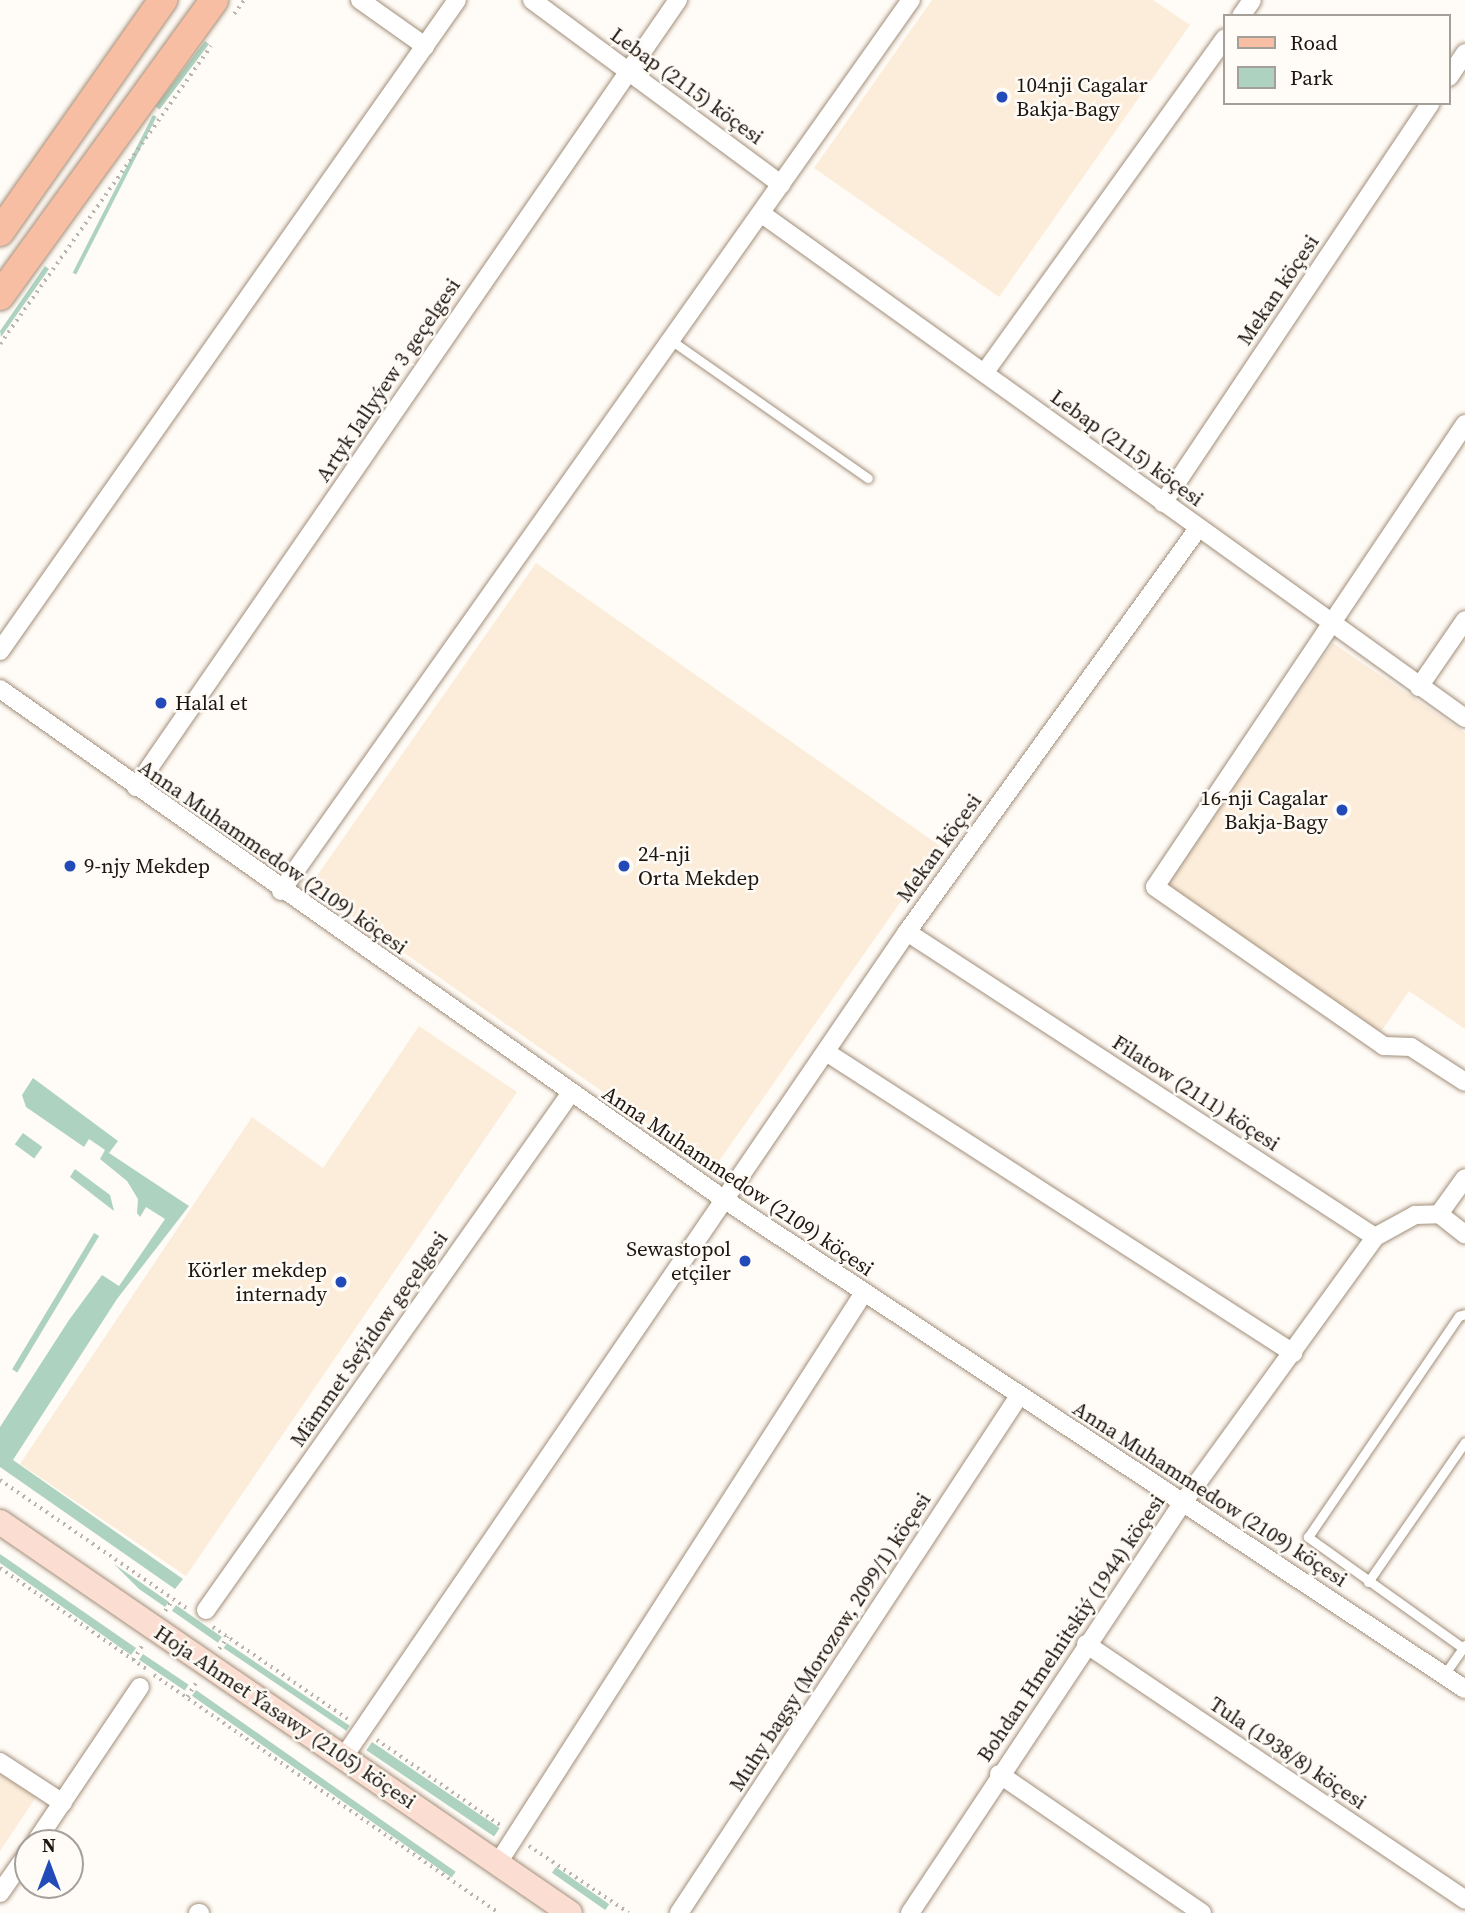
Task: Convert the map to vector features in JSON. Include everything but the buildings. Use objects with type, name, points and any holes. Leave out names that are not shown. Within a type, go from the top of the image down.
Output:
[{"type":"main road","points":[[0,232],[163,0]]},
{"type":"main road","points":[[0,296],[221,11]]},
{"type":"street","points":[[360,0],[425,46]]},
{"type":"street","points":[[0,651],[457,0]]},
{"type":"street","name":"Lebap (2115) köçesi","points":[[532,0],[781,184]]},
{"type":"street","name":"Artyk Jallyýew 3 geçelgesi","points":[[136,787],[678,0]]},
{"type":"street","points":[[281,891],[911,0]]},
{"type":"street","points":[[985,372],[1224,39]]},
{"type":"street","points":[[1451,74],[1465,53]]},
{"type":"street","name":"Mekan köçesi","points":[[1163,503],[1430,105]]},
{"type":"street","name":"Lebap (2115) köçesi","points":[[762,214],[985,372],[1328,625],[1465,718]]},
{"type":"street","points":[[1465,424],[1155,887],[1384,1046],[1411,1047],[1465,1082]]},
{"type":"street","name":"Mekan köçesi","points":[[345,1755],[907,932],[1198,529]]},
{"type":"street","points":[[1419,687],[1465,620]]},
{"type":"street","name":"Anna Muhammedow (2109) köçesi","points":[[0,689],[281,891],[724,1200],[1465,1689]]},
{"type":"street","name":"Filatow (2111) köçesi","points":[[907,932],[1375,1237]]},
{"type":"street","points":[[826,1052],[1293,1353]]},
{"type":"street","name":"Mämmet Seýidow geçelgesi","points":[[202,1616],[570,1094]]},
{"type":"street","points":[[1439,1214],[1465,1178]]},
{"type":"street","points":[[1375,1237],[1392,1223],[1415,1215],[1439,1214],[1465,1234]]},
{"type":"street","name":"Bohdan Hmelnitskiý (1944) köçesi","points":[[910,1913],[999,1774],[1182,1504],[1375,1237]]},
{"type":"street","points":[[498,1863],[863,1294]]},
{"type":"street","name":"Muhy bagşy (Morozow, 2099/1) köçesi","points":[[679,1913],[1019,1396]]},
{"type":"street","name":"Hoja Ahmet Ýasawy (2105) köçesi","points":[[0,1522],[345,1755],[570,1913]]},
{"type":"street","name":"Tula (1938/8) köçesi","points":[[1086,1644],[1465,1900]]},
{"type":"street","points":[[45,1829],[140,1688]]},
{"type":"street","points":[[0,1762],[63,1803]]},
{"type":"street","points":[[999,1774],[1202,1913]]},
{"type":"street","points":[[0,1893],[14,1873]]},
{"type":"lane","points":[[672,341],[868,478]]},
{"type":"lane","points":[[1444,1675],[1464,1646],[1310,1541],[1308,1531],[1459,1316],[1465,1314]]},
{"type":"lane","points":[[1368,1582],[1465,1441]]},
{"type":"path","points":[[221,11],[244,0]]},
{"type":"path","points":[[0,344],[212,44]]},
{"type":"path","points":[[0,1480],[202,1616],[362,1730],[629,1913]]},
{"type":"path","points":[[0,1568],[499,1913]]},
{"type":"shaded area","name":"104nji Cagalar Bakja-Bagy","points":[[932,0],[1153,0],[1190,25],[999,297],[814,168]]},
{"type":"shaded area","name":"24-nji Orta Mekdep","points":[[536,563],[940,846],[713,1169],[309,887]]},
{"type":"shaded area","name":"16-nji Cagalar Bakja-Bagy","points":[[1333,643],[1465,733],[1465,1029],[1409,991],[1380,1033],[1166,887]]},
{"type":"shaded area","points":[[419,1026],[517,1092],[186,1576],[20,1464],[252,1117],[323,1168]]},
{"type":"shaded area","points":[[0,1773],[36,1797],[0,1851]]},
{"type":"green space","points":[[205,41],[209,44],[160,109],[156,106]]},
{"type":"green space","points":[[153,115],[157,117],[76,275],[73,273]]},
{"type":"green space","points":[[45,266],[49,269],[1,337],[0,331]]},
{"type":"green space","points":[[33,1078],[118,1141],[109,1153],[189,1206],[117,1299],[13,1460],[183,1579],[175,1589],[0,1467],[0,1427],[69,1320],[102,1275],[119,1286],[165,1219],[146,1207],[140,1217],[137,1213],[138,1199],[127,1181],[100,1159],[105,1150],[89,1139],[84,1147],[26,1107],[22,1095]]},
{"type":"green space","points":[[23,1133],[42,1147],[34,1158],[15,1144]]},
{"type":"green space","points":[[75,1169],[110,1195],[114,1211],[70,1177]]},
{"type":"green space","points":[[94,1233],[99,1236],[17,1372],[12,1369]]},
{"type":"green space","points":[[0,1554],[136,1648],[131,1655],[0,1563]]},
{"type":"green space","points":[[114,1564],[169,1602],[165,1607],[139,1589]]},
{"type":"green space","points":[[176,1605],[222,1637],[218,1643],[172,1611]]},
{"type":"green space","points":[[227,1643],[350,1726],[346,1731],[224,1648]]},
{"type":"green space","points":[[143,1654],[189,1685],[185,1691],[139,1660]]},
{"type":"green space","points":[[196,1690],[456,1872],[452,1878],[192,1696]]},
{"type":"green space","points":[[372,1742],[500,1828],[494,1836],[366,1750]]},
{"type":"green space","points":[[556,1867],[609,1904],[605,1910],[552,1873]]},
{"type":"place","name":"104nji Cagalar Bakja-Bagy","points":[[1002,97]]},
{"type":"place","name":"Halal et","points":[[161,703]]},
{"type":"place","name":"16-nji Cagalar Bakja-Bagy","points":[[1342,810]]},
{"type":"place","name":"9-njy Mekdep","points":[[70,866]]},
{"type":"place","name":"24-nji Orta Mekdep","points":[[624,866]]},
{"type":"place","name":"Sewastopol etçiler","points":[[745,1261]]},
{"type":"place","name":"Körler mekdep internady","points":[[341,1282]]}]
